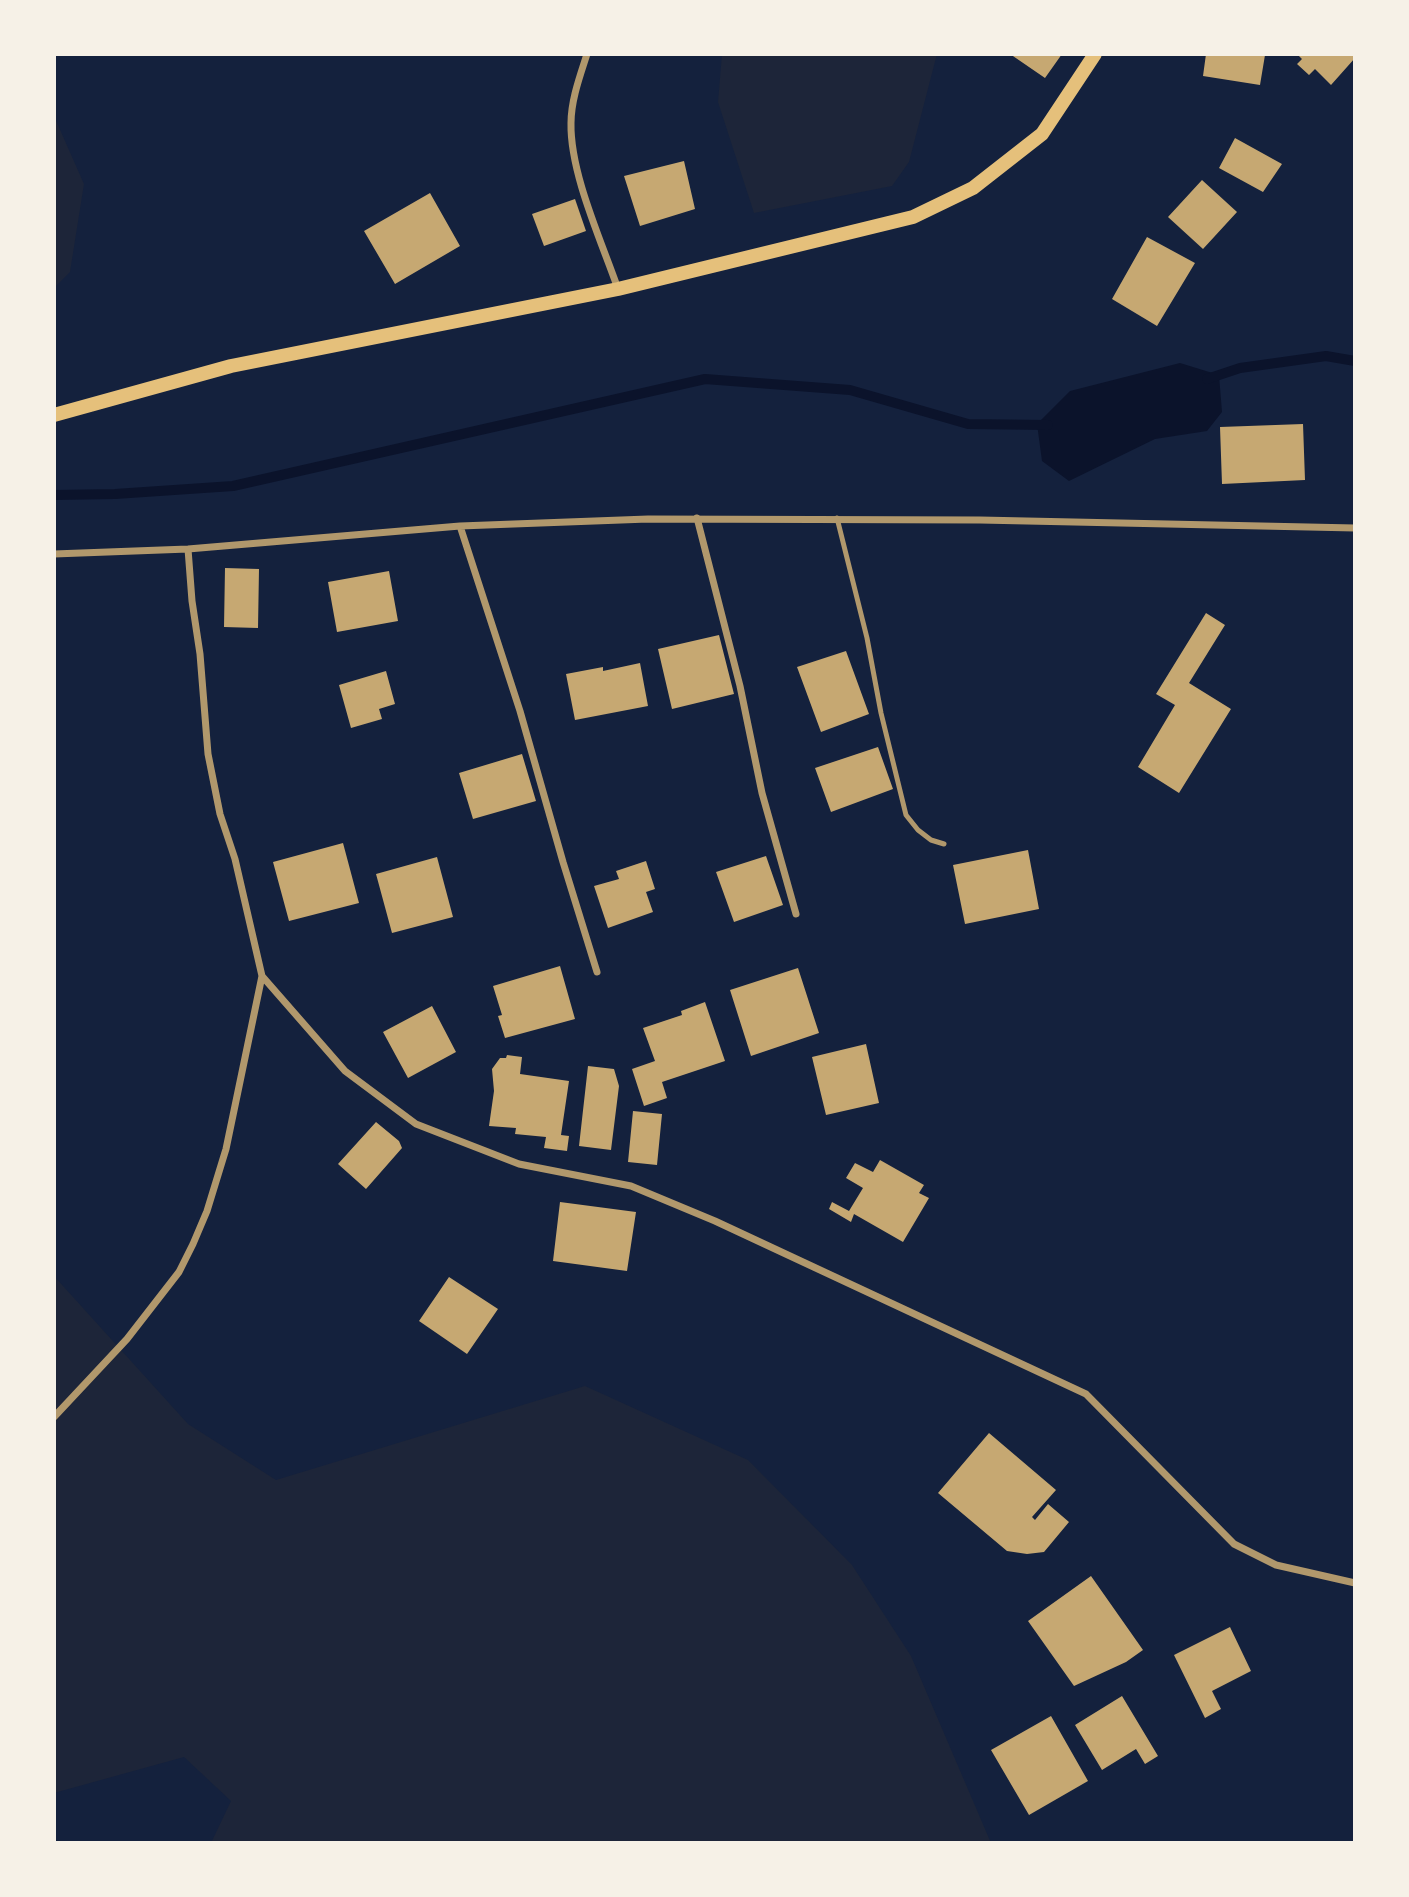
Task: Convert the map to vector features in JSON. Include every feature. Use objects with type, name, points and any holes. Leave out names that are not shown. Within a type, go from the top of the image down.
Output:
[{"type":"main road","points":[[54,415],[231,366],[618,289],[913,217],[973,188],[1042,134],[1095,54]]},
{"type":"street","points":[[587,54],[578,81],[571,121],[573,161],[618,289]]},
{"type":"street","points":[[697,518],[740,686],[762,793],[796,914]]},
{"type":"street","points":[[54,554],[188,549],[547,521],[697,518],[837,518],[1355,528]]},
{"type":"street","points":[[460,526],[520,711],[597,972]]},
{"type":"street","points":[[54,1417],[127,1339],[179,1272],[193,1244],[208,1211],[226,1149],[262,976],[235,859],[220,814],[208,754],[188,549]]},
{"type":"street","points":[[262,976],[345,1072],[416,1124],[519,1164],[631,1186],[715,1221],[1086,1394],[1234,1544],[1276,1565],[1355,1583]]},
{"type":"lane","points":[[837,518],[906,815],[924,835],[944,844]]},
{"type":"shaded area","points":[[722,54],[937,54],[909,162],[892,186],[754,213],[718,102]]},
{"type":"shaded area","points":[[54,116],[84,184],[70,272],[54,288]]},
{"type":"shaded area","points":[[1180,363],[1219,375],[1222,412],[1207,431],[1155,439],[1069,481],[1042,461],[1037,424],[1070,391]]},
{"type":"shaded area","points":[[54,1276],[188,1424],[276,1480],[585,1386],[748,1460],[852,1565],[911,1656],[991,1843],[211,1843],[231,1801],[184,1757],[54,1793]]},
{"type":"building","points":[[1010,54],[1062,54],[1045,78]]},
{"type":"building","points":[[1206,54],[1265,55],[1260,85],[1203,76]]},
{"type":"building","points":[[1297,54],[1352,54],[1355,58],[1331,85],[1315,69],[1309,75],[1297,64],[1302,59]]},
{"type":"building","points":[[1235,138],[1282,164],[1263,192],[1219,168]]},
{"type":"building","points":[[684,161],[695,209],[640,226],[624,176]]},
{"type":"building","points":[[1202,180],[1237,212],[1203,249],[1168,217]]},
{"type":"building","points":[[430,193],[460,246],[395,284],[364,231]]},
{"type":"building","points":[[575,199],[586,231],[544,246],[532,214]]},
{"type":"building","points":[[1147,237],[1195,263],[1157,326],[1112,299]]},
{"type":"building","points":[[1303,424],[1305,480],[1222,484],[1220,427]]},
{"type":"building","points":[[225,568],[259,569],[258,628],[224,627]]},
{"type":"building","points":[[389,571],[398,621],[337,632],[328,582]]},
{"type":"building","points":[[1206,613],[1225,625],[1189,683],[1231,709],[1179,793],[1138,767],[1175,705],[1156,694]]},
{"type":"building","points":[[719,635],[734,694],[672,709],[658,649]]},
{"type":"building","points":[[846,651],[869,714],[821,732],[797,667]]},
{"type":"building","points":[[640,663],[648,706],[575,720],[566,674],[603,667],[603,671]]},
{"type":"building","points":[[386,671],[395,704],[379,709],[382,719],[351,728],[339,685]]},
{"type":"building","points":[[878,747],[893,789],[831,812],[815,768]]},
{"type":"building","points":[[522,754],[536,801],[473,819],[459,773]]},
{"type":"building","points":[[343,843],[359,903],[289,921],[273,862]]},
{"type":"building","points":[[1028,850],[1039,909],[965,924],[953,865]]},
{"type":"building","points":[[766,856],[783,905],[734,922],[716,872]]},
{"type":"building","points":[[437,857],[453,917],[392,933],[376,874]]},
{"type":"building","points":[[646,861],[655,889],[646,892],[653,912],[608,928],[594,886],[619,879],[616,871]]},
{"type":"building","points":[[560,966],[575,1019],[505,1038],[498,1016],[502,1015],[493,986]]},
{"type":"building","points":[[798,968],[819,1033],[751,1056],[730,990]]},
{"type":"building","points":[[705,1002],[725,1061],[662,1082],[667,1098],[644,1106],[632,1069],[655,1061],[643,1028],[682,1015],[681,1011]]},
{"type":"building","points":[[432,1006],[456,1052],[408,1078],[383,1032]]},
{"type":"building","points":[[866,1044],[879,1103],[826,1115],[812,1057]]},
{"type":"building","points":[[507,1055],[522,1057],[520,1074],[569,1081],[561,1135],[569,1136],[567,1151],[544,1148],[546,1137],[515,1134],[516,1128],[489,1126],[494,1091],[492,1069],[500,1058],[506,1058]]},
{"type":"building","points":[[588,1066],[614,1069],[619,1086],[611,1150],[579,1146]]},
{"type":"building","points":[[633,1111],[662,1114],[657,1165],[628,1162]]},
{"type":"building","points":[[376,1122],[399,1141],[402,1148],[366,1189],[338,1164]]},
{"type":"building","points":[[880,1160],[924,1185],[919,1193],[929,1198],[903,1242],[854,1214],[851,1222],[829,1209],[832,1202],[849,1211],[863,1188],[846,1178],[855,1163],[873,1172]]},
{"type":"building","points":[[560,1202],[636,1212],[627,1271],[553,1261]]},
{"type":"building","points":[[449,1277],[498,1309],[467,1354],[419,1321]]},
{"type":"building","points":[[989,1433],[1056,1490],[1032,1517],[1035,1520],[1048,1504],[1069,1522],[1044,1552],[1027,1554],[1007,1551],[938,1493]]},
{"type":"building","points":[[1091,1576],[1143,1650],[1126,1662],[1074,1686],[1028,1621]]},
{"type":"building","points":[[1230,1627],[1251,1671],[1212,1691],[1221,1709],[1205,1718],[1174,1655]]},
{"type":"building","points":[[1122,1696],[1158,1756],[1145,1764],[1136,1749],[1102,1770],[1075,1725]]},
{"type":"building","points":[[1051,1716],[1088,1781],[1029,1815],[991,1750]]},
{"type":"waterway","points":[[1207,379],[1240,368],[1326,356],[1355,361]]},
{"type":"waterway","points":[[54,495],[233,486],[705,379],[850,390],[968,424],[1048,425]]}]
